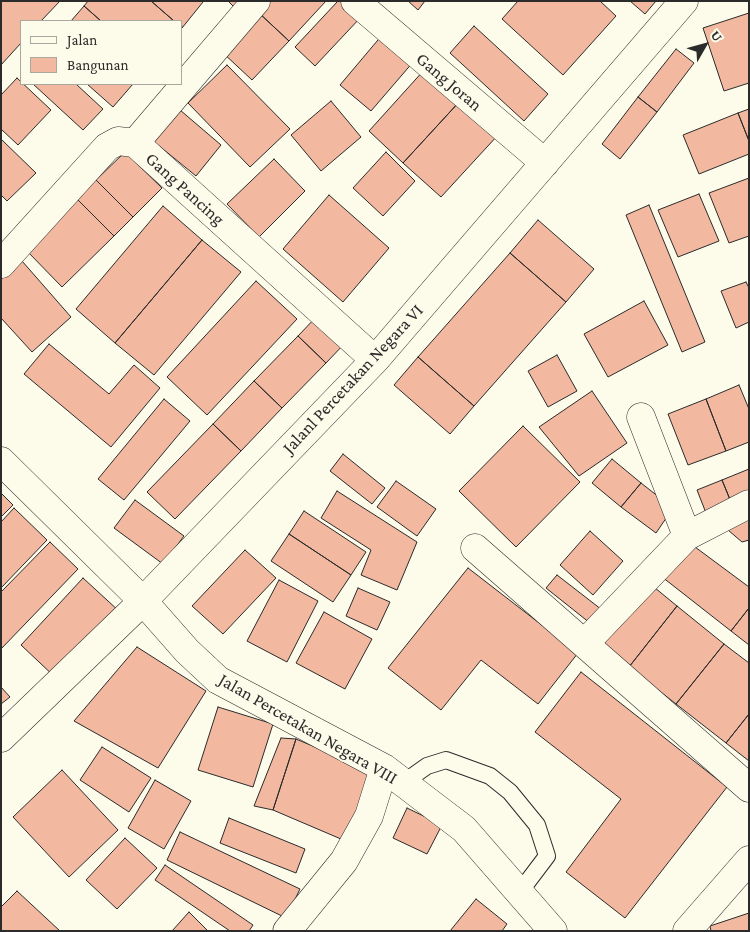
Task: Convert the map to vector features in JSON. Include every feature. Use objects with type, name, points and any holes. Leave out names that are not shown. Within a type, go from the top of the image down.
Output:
[{"type":"street","points":[[135,143],[256,1]]},
{"type":"street","name":"Gang Joran","points":[[354,1],[545,163]]},
{"type":"street","name":"Jalanl Percetakan Negara VI","points":[[1,738],[143,601],[375,360],[684,1]]},
{"type":"street","name":"Gang Pancing","points":[[1,264],[107,147],[118,141],[135,143],[375,360]]},
{"type":"street","points":[[641,417],[687,536]]},
{"type":"street","name":"Jalan Percetakan Negara VIII","points":[[1,461],[143,601],[186,651],[218,680],[393,775],[464,829],[553,931]]},
{"type":"street","points":[[585,643],[687,536],[749,504]]},
{"type":"street","points":[[475,548],[749,788]]},
{"type":"street","points":[[287,931],[344,861],[393,775]]},
{"type":"street","points":[[688,931],[749,860]]},
{"type":"lane","points":[[393,775],[446,760],[490,776],[510,792],[538,825],[547,856],[520,893]]},
{"type":"building","points":[[1,1],[60,1],[42,20],[20,20],[20,44],[1,65]]},
{"type":"building","points":[[88,1],[151,1],[173,20],[100,20],[84,6]]},
{"type":"building","points":[[151,1],[203,2],[182,28],[182,20],[173,20]]},
{"type":"building","points":[[228,1],[243,1],[236,9]]},
{"type":"building","points":[[269,1],[326,1],[289,41],[259,13]]},
{"type":"building","points":[[338,1],[344,1],[361,17],[315,66],[295,47]]},
{"type":"building","points":[[408,1],[425,1],[418,10]]},
{"type":"building","points":[[518,1],[600,1],[616,16],[563,75],[502,19]]},
{"type":"building","points":[[630,1],[656,1],[645,14]]},
{"type":"building","points":[[84,6],[100,20],[72,20]]},
{"type":"building","points":[[259,13],[289,41],[252,80],[222,52]]},
{"type":"building","points":[[749,13],[749,83],[724,91],[703,28]]},
{"type":"building","points":[[474,26],[548,94],[524,121],[450,53]]},
{"type":"building","points":[[383,34],[414,61],[371,111],[340,85]]},
{"type":"building","points":[[676,49],[694,63],[657,112],[638,97]]},
{"type":"building","points":[[227,65],[290,129],[250,167],[188,103]]},
{"type":"building","points":[[425,69],[460,101],[403,163],[369,131]]},
{"type":"building","points":[[17,78],[20,81],[20,85],[24,85],[51,110],[18,145],[1,129],[1,95]]},
{"type":"building","points":[[34,85],[77,85],[103,109],[83,130]]},
{"type":"building","points":[[88,85],[132,85],[113,107]]},
{"type":"building","points":[[638,97],[657,112],[620,159],[602,144]]},
{"type":"building","points":[[331,101],[361,137],[321,171],[291,135]]},
{"type":"building","points":[[460,101],[498,135],[441,197],[403,163]]},
{"type":"building","points":[[173,104],[221,145],[196,176],[147,136]]},
{"type":"building","points":[[749,109],[749,141],[738,113]]},
{"type":"building","points":[[738,113],[749,141],[749,154],[699,174],[683,135]]},
{"type":"building","points":[[1,139],[36,173],[7,201],[1,195]]},
{"type":"building","points":[[125,152],[162,188],[133,217],[96,180]]},
{"type":"building","points":[[386,152],[415,181],[383,216],[353,188]]},
{"type":"building","points":[[274,159],[305,191],[259,237],[227,204]]},
{"type":"building","points":[[749,178],[749,236],[729,243],[709,193]]},
{"type":"building","points":[[96,180],[133,217],[114,236],[77,199]]},
{"type":"building","points":[[699,194],[719,241],[678,257],[658,210]]},
{"type":"building","points":[[329,195],[389,248],[343,302],[283,249]]},
{"type":"building","points":[[77,199],[114,236],[62,287],[26,250]]},
{"type":"building","points":[[649,205],[705,342],[682,352],[626,215]]},
{"type":"building","points":[[163,206],[202,240],[115,343],[76,309]]},
{"type":"building","points":[[538,220],[594,269],[566,302],[510,253]]},
{"type":"building","points":[[202,240],[241,272],[154,375],[115,343]]},
{"type":"building","points":[[510,253],[566,302],[474,406],[418,357]]},
{"type":"building","points":[[22,261],[71,317],[32,352],[1,318],[1,279]]},
{"type":"building","points":[[256,281],[297,319],[207,415],[167,377]]},
{"type":"building","points":[[746,282],[749,288],[749,322],[736,328],[721,291]]},
{"type":"building","points":[[644,301],[668,345],[608,377],[584,334]]},
{"type":"building","points":[[318,315],[346,342],[326,363],[298,336]]},
{"type":"building","points":[[298,336],[326,363],[282,408],[254,381]]},
{"type":"building","points":[[49,344],[109,394],[134,365],[160,388],[111,447],[24,374]]},
{"type":"building","points":[[557,355],[577,391],[548,407],[528,371]]},
{"type":"building","points":[[418,357],[474,406],[450,434],[394,385]]},
{"type":"building","points":[[254,381],[282,408],[241,451],[213,424]]},
{"type":"building","points":[[739,385],[749,409],[749,442],[726,451],[706,399]]},
{"type":"building","points":[[592,391],[627,443],[579,476],[539,427]]},
{"type":"building","points":[[164,399],[190,421],[124,500],[98,479]]},
{"type":"building","points":[[706,399],[726,451],[688,465],[668,414]]},
{"type":"building","points":[[213,424],[241,451],[175,519],[147,492]]},
{"type":"building","points":[[523,426],[580,482],[516,547],[459,491]]},
{"type":"building","points":[[343,454],[385,488],[372,504],[330,471]]},
{"type":"building","points":[[612,459],[641,483],[621,507],[592,483]]},
{"type":"building","points":[[749,469],[749,495],[731,502],[722,480]]},
{"type":"building","points":[[722,480],[731,502],[706,513],[697,490]]},
{"type":"building","points":[[396,481],[436,509],[417,536],[377,507]]},
{"type":"building","points":[[641,483],[673,508],[656,533],[621,507]]},
{"type":"building","points":[[337,491],[417,542],[397,590],[361,575],[371,550],[321,518]]},
{"type":"building","points":[[1,493],[13,505],[1,517]]},
{"type":"building","points":[[135,500],[184,536],[163,564],[114,528]]},
{"type":"building","points":[[14,508],[47,540],[1,588],[1,522]]},
{"type":"building","points":[[749,508],[749,540],[742,542],[721,524]]},
{"type":"building","points":[[304,511],[366,552],[351,575],[289,534]]},
{"type":"building","points":[[590,531],[623,561],[593,595],[560,565]]},
{"type":"building","points":[[289,534],[351,575],[333,602],[271,561]]},
{"type":"building","points":[[687,541],[749,587],[749,608],[731,631],[657,573]]},
{"type":"building","points":[[50,542],[78,569],[1,649],[1,592]]},
{"type":"building","points":[[245,550],[276,578],[223,634],[192,606]]},
{"type":"building","points":[[468,568],[578,653],[538,704],[481,660],[441,710],[388,668]]},
{"type":"building","points":[[557,575],[606,613],[595,627],[546,588]]},
{"type":"building","points":[[83,578],[120,612],[57,679],[21,645]]},
{"type":"building","points":[[279,580],[318,601],[287,662],[247,641]]},
{"type":"building","points":[[649,583],[677,606],[629,667],[601,644]]},
{"type":"building","points":[[358,588],[390,602],[377,630],[346,616]]},
{"type":"building","points":[[677,606],[724,644],[676,704],[629,667]]},
{"type":"building","points":[[749,608],[749,645],[731,631]]},
{"type":"building","points":[[324,612],[372,639],[345,689],[296,663]]},
{"type":"building","points":[[724,644],[749,663],[749,714],[726,743],[676,704]]},
{"type":"building","points":[[137,647],[206,691],[158,768],[74,721]]},
{"type":"building","points":[[581,672],[727,787],[625,918],[566,872],[621,799],[535,732]]},
{"type":"building","points":[[1,687],[10,697],[1,704]]},
{"type":"building","points":[[218,707],[273,724],[253,787],[198,770]]},
{"type":"building","points":[[749,714],[749,761],[726,743]]},
{"type":"building","points":[[281,738],[296,739],[273,810],[254,806]]},
{"type":"building","points":[[296,739],[372,771],[348,842],[273,810]]},
{"type":"building","points":[[102,747],[151,778],[129,812],[80,780]]},
{"type":"building","points":[[62,770],[118,830],[69,877],[13,817]]},
{"type":"building","points":[[155,780],[191,801],[164,849],[128,828]]},
{"type":"building","points":[[407,808],[442,825],[427,854],[393,838]]},
{"type":"building","points":[[229,818],[305,849],[296,873],[220,843]]},
{"type":"building","points":[[180,832],[300,889],[286,918],[167,860]]},
{"type":"building","points":[[125,838],[157,868],[117,909],[86,880]]},
{"type":"building","points":[[165,865],[253,925],[249,931],[230,931],[155,880]]},
{"type":"building","points":[[17,891],[60,931],[1,931],[1,907]]},
{"type":"building","points":[[476,899],[507,924],[502,931],[450,931]]},
{"type":"building","points":[[189,912],[208,931],[172,931]]},
{"type":"building","points":[[749,913],[749,931],[711,931],[710,926]]}]
